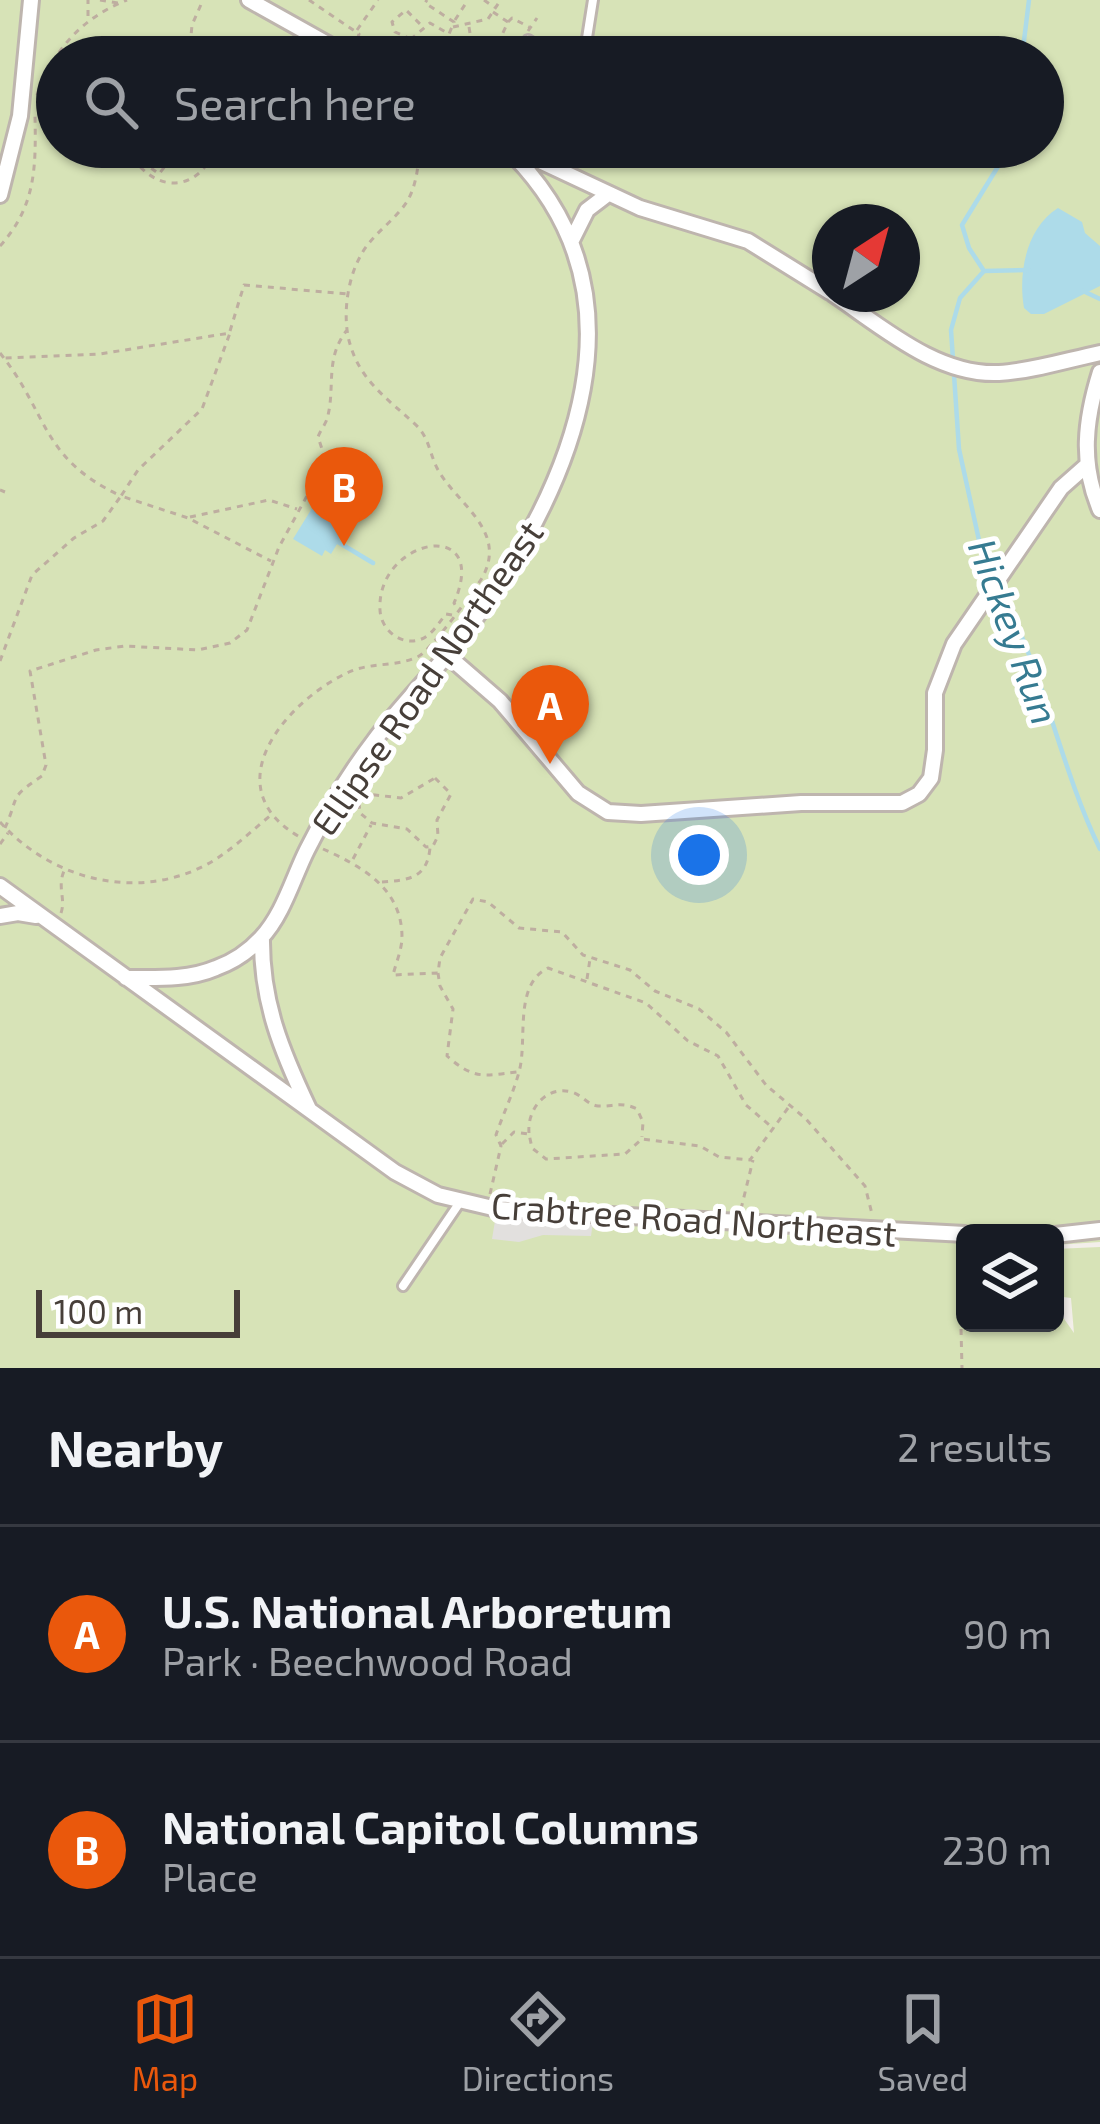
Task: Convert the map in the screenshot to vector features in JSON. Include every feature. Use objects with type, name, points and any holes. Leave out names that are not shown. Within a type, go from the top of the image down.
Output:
[{"type":"street","points":[[0,195],[20,116],[31,0]]},
{"type":"street","points":[[249,0],[333,36]]},
{"type":"street","name":"Ellipse Road Northeast","points":[[126,978],[178,977],[212,970],[237,958],[262,937],[349,776],[446,655],[523,546],[550,493],[574,429],[587,365],[589,322],[585,283],[572,240],[526,168]]},
{"type":"street","points":[[552,168],[664,215],[735,235],[812,282]]},
{"type":"street","points":[[572,240],[587,210],[608,194]]},
{"type":"street","points":[[861,312],[932,357],[981,372],[1008,372],[1100,353]]},
{"type":"street","points":[[1100,372],[1087,421],[1087,465],[1100,510]]},
{"type":"street","points":[[446,655],[508,710],[578,794],[608,812],[801,803],[887,806],[914,798],[931,778],[937,685],[954,644],[1068,478],[1087,465]]},
{"type":"street","name":"Crabtree Road Northeast","points":[[1,888],[423,1189],[486,1207],[956,1234]]},
{"type":"street","points":[[0,916],[18,913],[49,921]]},
{"type":"street","points":[[262,937],[267,1007],[311,1112]]},
{"type":"street","points":[[1064,1234],[1100,1231]]},
{"type":"lane","points":[[587,36],[593,0]]},
{"type":"lane","points":[[403,1286],[461,1201]]},
{"type":"path","points":[[88,0],[88,20]]},
{"type":"path","points":[[100,0],[119,3]]},
{"type":"path","points":[[75,36],[88,20],[127,0]]},
{"type":"path","points":[[192,36],[203,0]]},
{"type":"path","points":[[310,0],[355,32]]},
{"type":"path","points":[[355,36],[378,0]]},
{"type":"path","points":[[427,0],[454,24],[468,25],[488,19],[500,1]]},
{"type":"path","points":[[414,36],[430,23],[449,34],[469,2],[455,0]]},
{"type":"path","points":[[484,0],[508,22]]},
{"type":"path","points":[[406,36],[390,24],[399,13],[406,10],[422,26]]},
{"type":"path","points":[[501,36],[512,18],[531,27]]},
{"type":"path","points":[[468,25],[471,36]]},
{"type":"path","points":[[0,246],[26,209],[34,185],[36,99]]},
{"type":"path","points":[[142,168],[169,184],[198,178],[206,168]]},
{"type":"path","points":[[176,168],[176,183]]},
{"type":"path","points":[[305,840],[271,815],[258,780],[266,748],[323,688],[350,671],[423,654],[485,569],[488,546],[482,524],[437,468],[420,430],[365,378],[348,342],[349,294],[361,255],[407,202],[418,168]]},
{"type":"path","points":[[0,661],[32,575],[74,538],[103,521],[137,470],[202,409],[244,285],[349,294]]},
{"type":"path","points":[[0,844],[14,797],[42,776],[46,765],[30,671],[125,646],[198,650],[230,643],[248,630],[273,562],[326,461],[318,437],[327,419],[338,341],[348,328]]},
{"type":"path","points":[[230,333],[100,354],[2,356],[56,448],[76,471],[121,496],[188,518],[273,562]]},
{"type":"path","points":[[188,518],[269,500],[299,510]]},
{"type":"path","points":[[435,543],[458,555],[462,568],[455,612],[446,614],[427,637],[411,641],[396,638],[379,614],[391,575],[411,550],[435,543]]},
{"type":"path","points":[[385,571],[391,575]]},
{"type":"path","points":[[379,882],[411,879],[422,872],[430,847],[437,843],[437,820],[451,794],[435,778],[401,798],[374,793],[362,797],[360,813],[372,823],[407,829],[430,847]]},
{"type":"path","points":[[0,822],[30,850],[65,869],[111,882],[138,883],[170,878],[221,856],[271,815]]},
{"type":"path","points":[[352,861],[372,823]]},
{"type":"path","points":[[316,846],[352,861],[379,882],[396,910],[402,936],[393,975],[438,973]]},
{"type":"path","points":[[49,921],[64,904],[59,892],[65,869]]},
{"type":"path","points":[[519,1072],[481,1076],[465,1072],[447,1056],[453,1009],[440,986],[440,958],[473,899],[494,905],[519,928],[562,932],[590,957],[630,970],[655,991],[699,1010],[726,1032],[761,1080],[866,1186],[876,1230]]},
{"type":"path","points":[[586,980],[590,957]]},
{"type":"path","points":[[501,1146],[496,1135],[519,1072],[528,991],[537,974],[548,968],[646,1003],[688,1041],[718,1056],[734,1090],[774,1129]]},
{"type":"path","points":[[568,1091],[593,1106],[620,1103],[637,1109],[643,1122],[642,1139],[625,1154],[546,1159],[532,1148],[529,1134],[530,1113],[540,1100],[550,1093],[568,1091]]},
{"type":"path","points":[[739,1222],[753,1160],[790,1105]]},
{"type":"path","points":[[486,1207],[501,1146],[514,1132],[529,1134]]},
{"type":"path","points":[[642,1139],[700,1146],[719,1157],[753,1160]]},
{"type":"path","points":[[961,1332],[962,1368]]},
{"type":"green space","points":[[0,0],[1100,0],[1100,1242],[1064,1244],[1064,1224],[956,1224],[956,1332],[1064,1332],[1064,1319],[1074,1333],[1071,1298],[1064,1297],[1064,1249],[1100,1247],[1100,1368],[0,1368]]},
{"type":"shaded area","points":[[497,1209],[594,1215],[591,1236],[543,1235],[519,1242],[492,1239]]},
{"type":"water","points":[[1058,208],[1082,222],[1085,233],[1100,246],[1100,286],[1044,314],[1031,314],[1024,308],[1022,294],[1027,252],[1038,227]]},
{"type":"water","points":[[314,505],[342,522],[339,527],[345,531],[331,554],[325,550],[322,556],[293,539]]},
{"type":"waterway","name":"Hickey Run","points":[[1025,36],[1029,0]]},
{"type":"waterway","name":"Hickey Run","points":[[993,579],[984,563],[959,449],[951,330],[960,298],[984,271],[969,248],[962,225],[997,168]]},
{"type":"waterway","points":[[984,271],[1029,270]]},
{"type":"waterway","points":[[1083,291],[1100,299]]},
{"type":"waterway","points":[[338,542],[373,563]]},
{"type":"waterway","name":"Hickey Run","points":[[999,589],[1028,652],[1100,849]]},
{"type":"place","name":"National Capitol Columns","points":[[344,546]]},
{"type":"place","name":"U.S. National Arboretum","points":[[550,764]]}]
